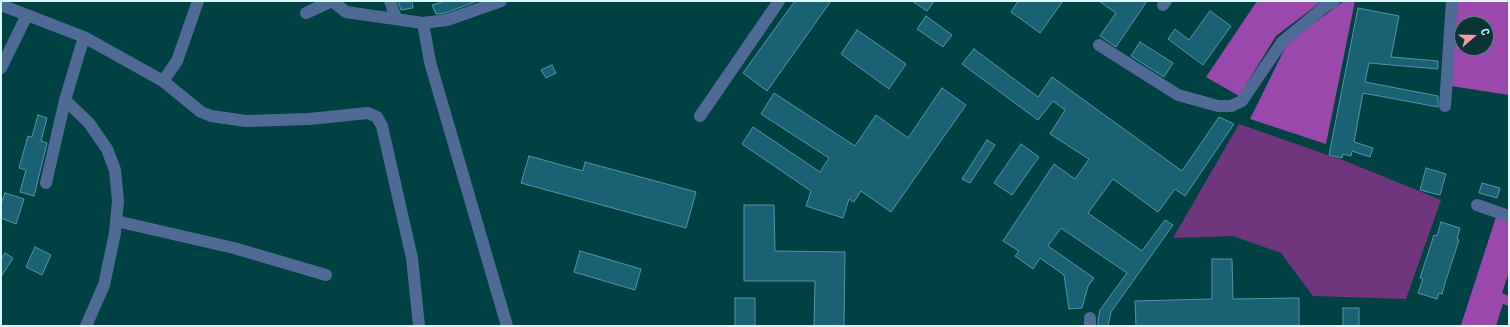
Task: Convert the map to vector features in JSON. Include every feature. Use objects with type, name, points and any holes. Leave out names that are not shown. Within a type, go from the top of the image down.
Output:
[{"type":"street","points":[[163,82],[177,61],[198,1]]},
{"type":"street","points":[[306,13],[332,1],[346,12],[423,23],[447,20],[501,1]]},
{"type":"street","points":[[390,1],[396,18]]},
{"type":"street","points":[[700,116],[779,1]]},
{"type":"street","points":[[1099,45],[1178,95],[1218,106],[1231,106],[1242,101],[1282,42],[1322,8],[1334,1]]},
{"type":"street","points":[[1445,106],[1452,1]]},
{"type":"street","points":[[1,6],[84,37],[163,82],[201,112],[211,116],[246,121],[309,119],[368,113],[377,118],[382,126],[412,258],[419,326]]},
{"type":"street","points":[[1,68],[27,16]]},
{"type":"street","points":[[423,23],[430,62],[507,326]]},
{"type":"street","points":[[46,183],[65,100],[84,37]]},
{"type":"street","points":[[65,100],[88,123],[107,149],[115,170],[118,201],[115,233],[104,285],[86,326]]},
{"type":"street","points":[[1477,205],[1509,216]]},
{"type":"street","points":[[116,221],[234,248],[326,275]]},
{"type":"shaded area","points":[[1257,1],[1322,1],[1276,36],[1239,96],[1206,77]]},
{"type":"shaded area","points":[[1344,1],[1355,1],[1326,144],[1250,119],[1288,42]]},
{"type":"shaded area","points":[[1457,1],[1509,1],[1509,95],[1451,86],[1454,44],[1454,56],[1494,56],[1494,16],[1456,16]]},
{"type":"shaded area","points":[[1239,124],[1345,161],[1441,200],[1406,299],[1313,296],[1281,253],[1233,236],[1173,238]]},
{"type":"shaded area","points":[[1496,217],[1509,222],[1509,272],[1502,293],[1509,296],[1509,306],[1503,304],[1496,326],[1461,325]]},
{"type":"building","points":[[398,1],[412,1],[413,8],[401,10]]},
{"type":"building","points":[[445,1],[475,2],[445,13],[436,14],[432,5]]},
{"type":"building","points":[[795,1],[831,1],[767,91],[743,73]]},
{"type":"building","points":[[912,1],[934,1],[927,11]]},
{"type":"building","points":[[1018,1],[1063,1],[1040,33],[1011,12]]},
{"type":"building","points":[[1099,1],[1147,1],[1116,47],[1100,36],[1116,13]]},
{"type":"building","points":[[1358,8],[1399,16],[1391,57],[1438,61],[1438,69],[1369,63],[1365,82],[1438,96],[1438,107],[1363,93],[1354,142],[1373,148],[1370,157],[1352,151],[1351,156],[1343,154],[1342,158],[1329,155]]},
{"type":"building","points":[[1210,11],[1231,26],[1203,65],[1168,39],[1175,29],[1189,40]]},
{"type":"building","points":[[926,16],[952,35],[943,47],[917,29]]},
{"type":"building","points":[[857,30],[906,64],[889,89],[841,54]]},
{"type":"building","points":[[1140,42],[1173,63],[1164,77],[1131,56]]},
{"type":"building","points":[[974,49],[1038,97],[1052,77],[1182,171],[1219,117],[1234,124],[1185,196],[1175,189],[1158,212],[1113,179],[1088,213],[1142,251],[1165,220],[1173,225],[1111,312],[1108,326],[1098,326],[1100,310],[1127,273],[1061,228],[1048,246],[1094,278],[1088,286],[1082,308],[1069,309],[1064,275],[1040,258],[1033,269],[1015,256],[1019,251],[1003,241],[1054,164],[1075,179],[1089,159],[1050,134],[1065,110],[1053,101],[1038,120],[962,64]]},
{"type":"building","points":[[552,65],[556,73],[546,78],[541,70]]},
{"type":"building","points":[[942,88],[966,105],[891,212],[861,191],[854,202],[849,199],[843,218],[806,206],[811,191],[742,144],[753,127],[820,172],[829,158],[761,114],[774,93],[855,146],[876,115],[908,138]]},
{"type":"building","points":[[38,115],[47,118],[41,141],[47,143],[34,196],[20,192],[26,170],[19,168],[28,136],[32,137]]},
{"type":"building","points":[[987,140],[995,145],[970,183],[962,179]]},
{"type":"building","points":[[1021,144],[1039,157],[1012,195],[994,183]]},
{"type":"building","points":[[529,156],[583,171],[585,162],[696,192],[686,228],[521,183]]},
{"type":"building","points":[[1426,168],[1446,174],[1440,195],[1420,190]]},
{"type":"building","points":[[1482,183],[1500,188],[1497,198],[1479,193]]},
{"type":"building","points":[[5,193],[24,199],[16,224],[1,218],[1,204]]},
{"type":"building","points":[[744,205],[774,205],[775,251],[845,252],[844,326],[814,326],[815,281],[744,281]]},
{"type":"building","points":[[1441,222],[1460,228],[1457,239],[1459,240],[1442,294],[1439,293],[1437,299],[1418,293],[1423,279],[1420,278],[1434,235],[1437,236]]},
{"type":"building","points":[[35,247],[51,255],[42,275],[26,267]]},
{"type":"building","points":[[580,251],[641,269],[635,290],[574,272]]},
{"type":"building","points":[[5,253],[13,258],[1,277],[1,259]]},
{"type":"building","points":[[1212,259],[1232,259],[1233,299],[1299,298],[1299,326],[1136,326],[1135,301],[1212,299]]},
{"type":"building","points":[[735,298],[755,298],[755,326],[735,326]]},
{"type":"building","points":[[1343,308],[1359,308],[1359,326],[1343,326]]}]
